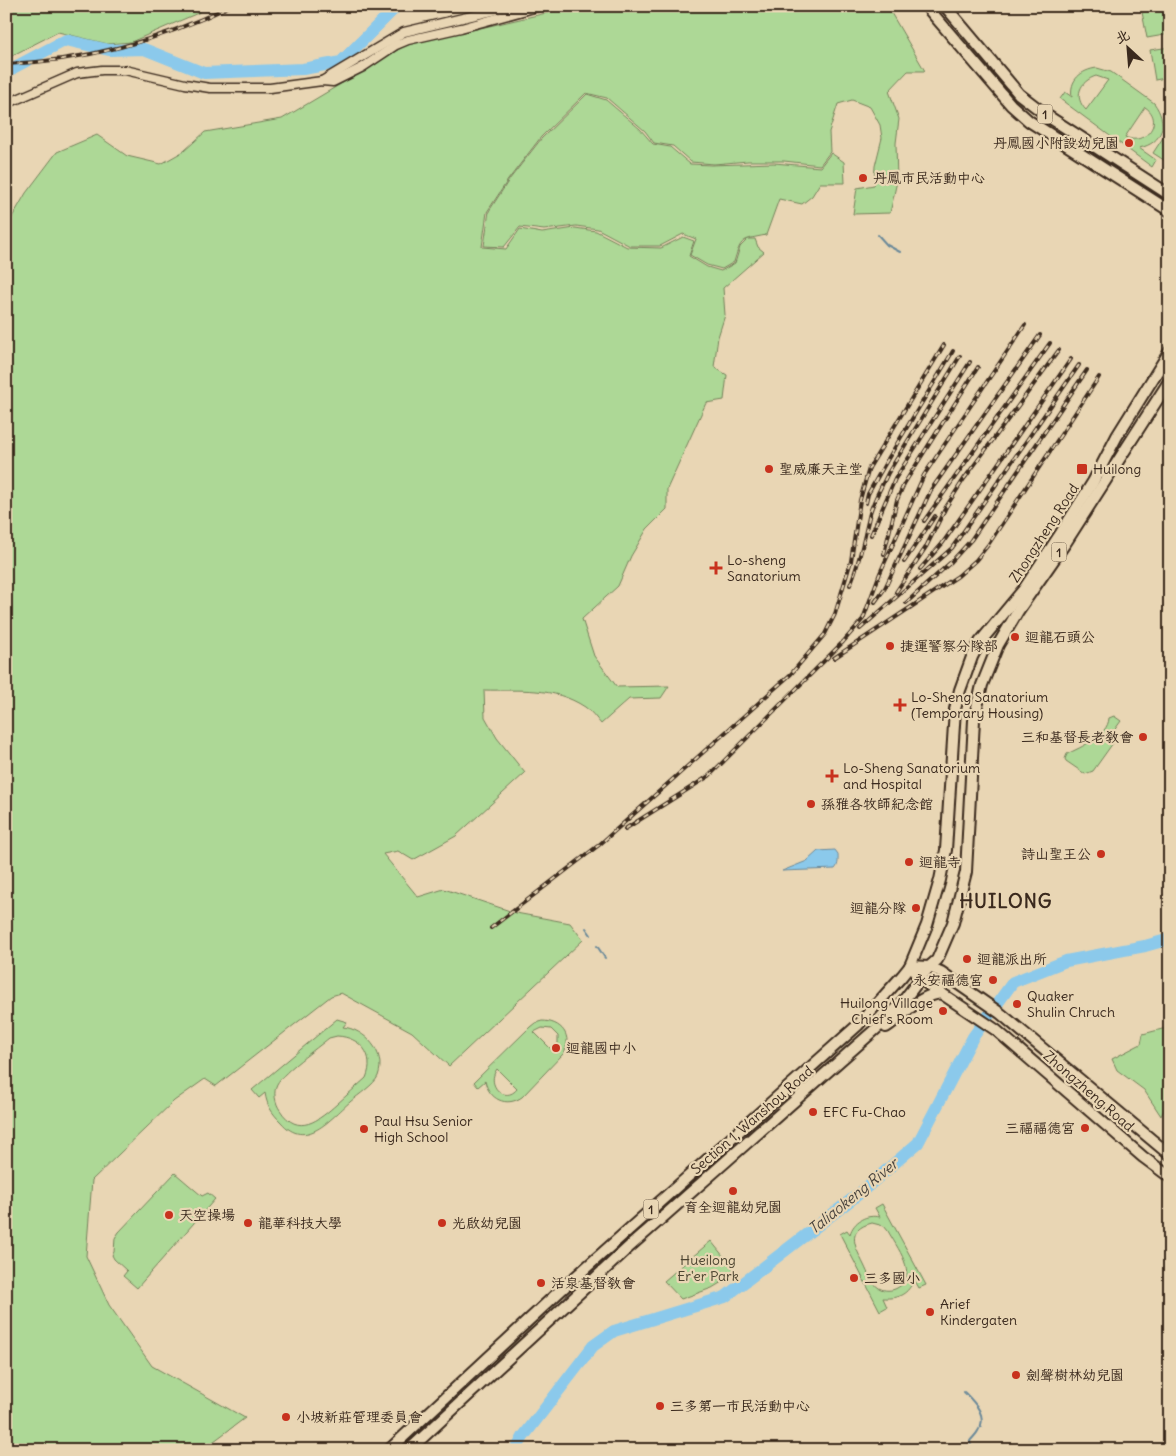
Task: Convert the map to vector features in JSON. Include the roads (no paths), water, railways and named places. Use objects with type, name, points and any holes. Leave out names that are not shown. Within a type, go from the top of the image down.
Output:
[{"type":"main road","name":"1","points":[[926,6],[1011,106],[1029,121],[1170,211]]},
{"type":"main road","name":"1","points":[[945,6],[1019,94],[1049,117],[1170,195]]},
{"type":"main road","name":"Zhongzheng Road","points":[[953,732],[955,709],[960,690],[972,657],[980,642],[1024,589],[1061,533],[1093,482],[1116,436],[1170,351]]},
{"type":"main road","name":"Zhongzheng Road","points":[[972,734],[977,699],[1004,635],[1170,380]]},
{"type":"main road","points":[[991,629],[1004,635]]},
{"type":"main road","name":"Section 1, Wanshou Road","points":[[388,1450],[565,1286],[858,1024],[894,987],[910,966],[927,924],[943,866],[953,732]]},
{"type":"main road","name":"Section 1, Wanshou Road","points":[[409,1450],[629,1247],[886,1020],[929,967],[937,960],[953,923],[964,880],[968,847],[972,734]]},
{"type":"main road","points":[[910,966],[929,967]]},
{"type":"main road","points":[[910,966],[920,979],[941,993]]},
{"type":"main road","name":"Zhongzheng Road","points":[[929,967],[941,972],[1000,1013],[1170,1156]]},
{"type":"main road","name":"Zhongzheng Road","points":[[941,993],[990,1026],[1143,1157],[1170,1177]]},
{"type":"main road","points":[[863,1040],[891,1023],[920,1000],[930,995],[941,993]]},
{"type":"street","points":[[322,80],[404,32],[513,6]]},
{"type":"street","points":[[6,104],[77,73],[102,70],[125,70],[210,88],[270,88],[322,80],[333,82],[363,67],[396,45],[408,40],[461,28],[541,6]]},
{"type":"water","points":[[835,850],[838,854],[838,859],[835,869],[782,871],[807,861],[818,851]]},
{"type":"waterway","points":[[6,73],[66,40],[109,50],[144,49],[204,73],[303,69],[341,62],[397,6]]},
{"type":"waterway","points":[[878,235],[887,245],[900,252]]},
{"type":"waterway","points":[[586,928],[591,935]]},
{"type":"waterway","name":"Taliaokeng River","points":[[516,1450],[523,1437],[593,1346],[614,1331],[725,1297],[860,1193],[918,1143],[973,1037],[1013,982],[1066,961],[1145,946],[1170,939]]},
{"type":"waterway","points":[[597,946],[605,958]]},
{"type":"waterway","points":[[964,1392],[979,1410],[982,1420],[981,1425],[970,1441],[972,1450]]},
{"type":"railway","points":[[6,64],[65,59],[121,47],[176,29],[230,6]]},
{"type":"railway","points":[[625,829],[709,776],[843,642],[863,619],[880,573],[924,475],[1025,325]]},
{"type":"railway","points":[[875,602],[885,588],[931,490],[1040,335]]},
{"type":"railway","points":[[924,521],[1050,343]]},
{"type":"railway","points":[[491,928],[599,845],[791,674],[825,634],[835,614],[851,561],[860,500],[869,468],[944,345]]},
{"type":"railway","points":[[896,592],[926,547],[946,507],[964,479],[1059,350]]},
{"type":"railway","points":[[866,503],[868,494],[886,462],[953,351]]},
{"type":"railway","points":[[850,585],[870,513],[878,493],[888,473],[960,356]]},
{"type":"railway","points":[[920,569],[942,544],[1071,359]]},
{"type":"railway","points":[[871,535],[895,479],[970,362]]},
{"type":"railway","points":[[860,629],[952,548],[1079,365]]},
{"type":"railway","points":[[884,554],[897,500],[904,484],[978,367]]},
{"type":"railway","points":[[906,603],[951,562],[971,540],[1087,370]]},
{"type":"railway","points":[[834,658],[958,576],[976,560],[988,545],[1099,377]]},
{"type":"railway","points":[[904,562],[935,516]]},
{"type":"place","name":"丹鳳國小附設幼兒園","points":[[1129,143]]},
{"type":"place","name":"丹鳳市民活動中心","points":[[863,178]]},
{"type":"place","name":"聖威廉天主堂","points":[[769,469]]},
{"type":"place","name":"Huilong","points":[[1082,469]]},
{"type":"place","name":"Lo-sheng Sanatorium","points":[[716,568]]},
{"type":"place","name":"迴龍石頭公","points":[[1015,637]]},
{"type":"place","name":"捷運警察分隊部","points":[[890,646]]},
{"type":"place","name":"Lo-Sheng Sanatorium (Temporary Housing)","points":[[900,705]]},
{"type":"place","name":"三和基督長老教會","points":[[1143,737]]},
{"type":"place","name":"Lo-Sheng Sanatorium and Hospital","points":[[832,776]]},
{"type":"place","name":"孫雅各牧師紀念館","points":[[811,804]]},
{"type":"place","name":"詩山聖王公","points":[[1101,854]]},
{"type":"place","name":"迴龍寺","points":[[909,862]]},
{"type":"place","name":"迴龍分隊","points":[[916,908]]},
{"type":"place","name":"迴龍派出所","points":[[967,959]]},
{"type":"place","name":"永安福德宮","points":[[993,980]]},
{"type":"place","name":"Quaker Shulin Chruch","points":[[1017,1004]]},
{"type":"place","name":"Huilong Village Chief's Room","points":[[943,1011]]},
{"type":"place","name":"迴龍國中小","points":[[556,1048]]},
{"type":"place","name":"EFC Fu-Chao","points":[[813,1112]]},
{"type":"place","name":"三福福德宮","points":[[1085,1128]]},
{"type":"place","name":"Paul Hsu Senior High School","points":[[364,1129]]},
{"type":"place","name":"育全迴龍幼兒園","points":[[733,1191]]},
{"type":"place","name":"天空操場","points":[[169,1215]]},
{"type":"place","name":"龍華科技大學","points":[[248,1223]]},
{"type":"place","name":"光啟幼兒園","points":[[442,1223]]},
{"type":"place","name":"三多國小","points":[[854,1278]]},
{"type":"place","name":"活泉基督教會","points":[[541,1283]]},
{"type":"place","name":"Arief Kindergaten","points":[[930,1312]]},
{"type":"place","name":"劍聲樹林幼兒園","points":[[1016,1375]]},
{"type":"place","name":"三多第一市民活動中心","points":[[660,1406]]},
{"type":"place","name":"小坡新莊管理委員會","points":[[286,1417]]},
{"type":"district","name":"HUILONG","points":[[1006,901]]},
{"type":"park label","name":"Hueilong Er'er Park","points":[[708,1268]]}]
